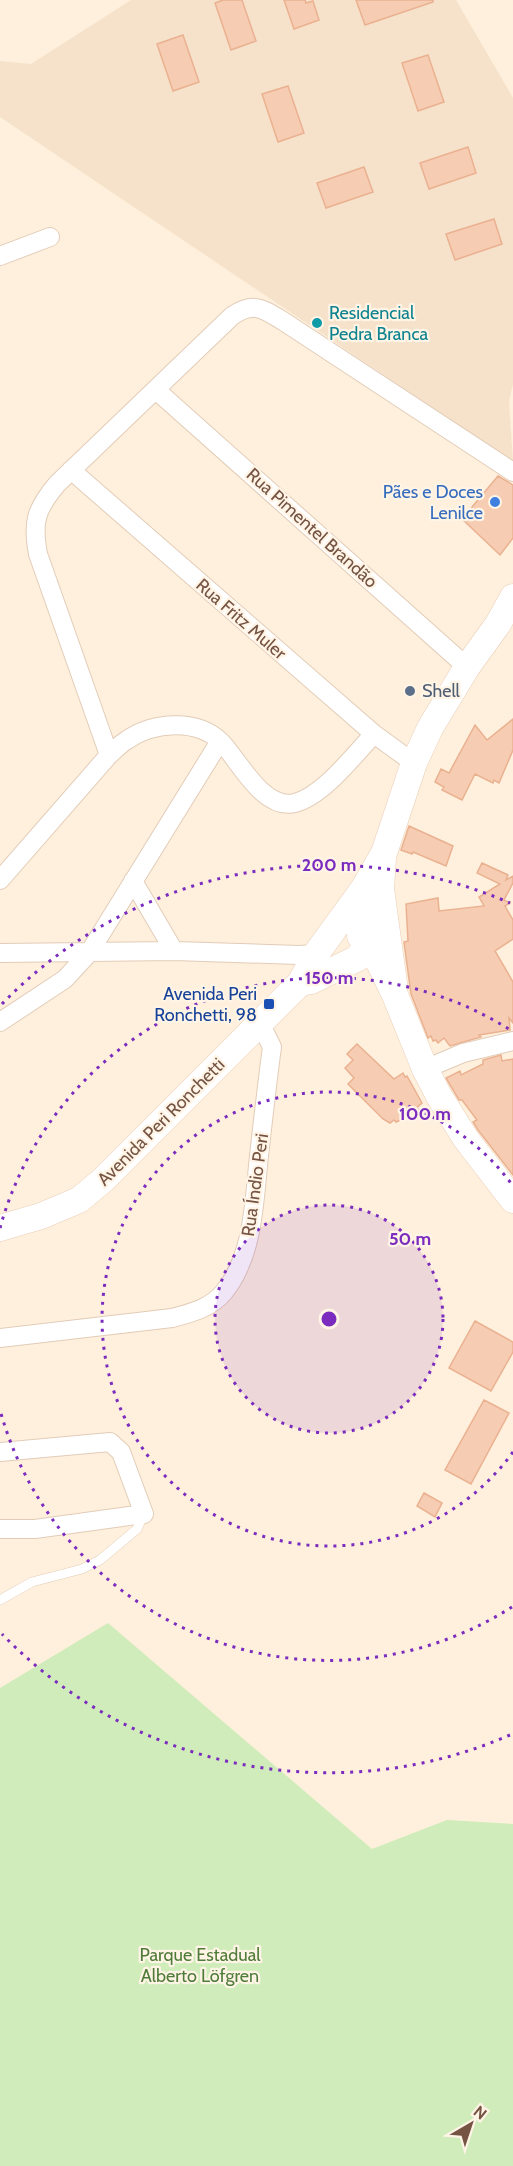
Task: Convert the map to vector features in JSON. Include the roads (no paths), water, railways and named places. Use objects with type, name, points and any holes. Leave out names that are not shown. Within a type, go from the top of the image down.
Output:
[{"type":"main road","points":[[513,597],[506,620],[467,667],[430,728],[414,763],[373,889],[373,942],[424,1070],[452,1118],[513,1200]]},
{"type":"main road","points":[[300,983],[311,981],[358,958],[373,942],[373,889]]},
{"type":"main road","points":[[300,983],[316,954],[373,889]]},
{"type":"main road","points":[[316,954],[373,942]]},
{"type":"main road","name":"Avenida Peri Ronchetti","points":[[0,1228],[41,1216],[79,1200],[103,1180],[300,983]]},
{"type":"street","points":[[0,256],[50,237]]},
{"type":"street","points":[[109,754],[38,554],[34,533],[36,516],[43,501],[71,470],[232,316],[243,309],[254,307],[264,309],[513,472]]},
{"type":"street","name":"Rua Pimentel Brandão","points":[[156,390],[467,667]]},
{"type":"street","name":"Rua Fritz Muler","points":[[71,470],[374,734],[414,763]]},
{"type":"street","points":[[0,880],[109,754],[127,739],[166,725],[200,730],[220,741],[249,780],[257,787],[281,803],[292,804],[302,801],[325,785],[374,734]]},
{"type":"street","points":[[0,1022],[65,979],[89,953],[220,741]]},
{"type":"street","points":[[133,880],[174,951]]},
{"type":"street","points":[[0,953],[174,951],[316,954]]},
{"type":"street","name":"Rua Índio Peri","points":[[0,1338],[172,1318],[196,1311],[223,1294],[233,1279],[245,1251],[252,1221],[272,1047],[260,1023]]},
{"type":"street","points":[[424,1070],[463,1053],[513,1041]]},
{"type":"street","points":[[0,1452],[110,1442],[121,1452],[144,1514],[36,1529],[0,1529]]},
{"type":"lane","points":[[0,1600],[32,1582],[82,1569],[100,1560],[137,1529],[144,1514]]},
{"type":"place","name":"Residencial Pedra Branca","points":[[317,323]]},
{"type":"place","name":"Pães e Doces Lenilce","points":[[495,502]]},
{"type":"place","name":"Shell","points":[[410,691]]},
{"type":"place","name":"Avenida Peri Ronchetti, 98","points":[[269,1004]]},
{"type":"park label","name":"Parque Estadual Alberto Löfgren","points":[[200,1965]]}]
